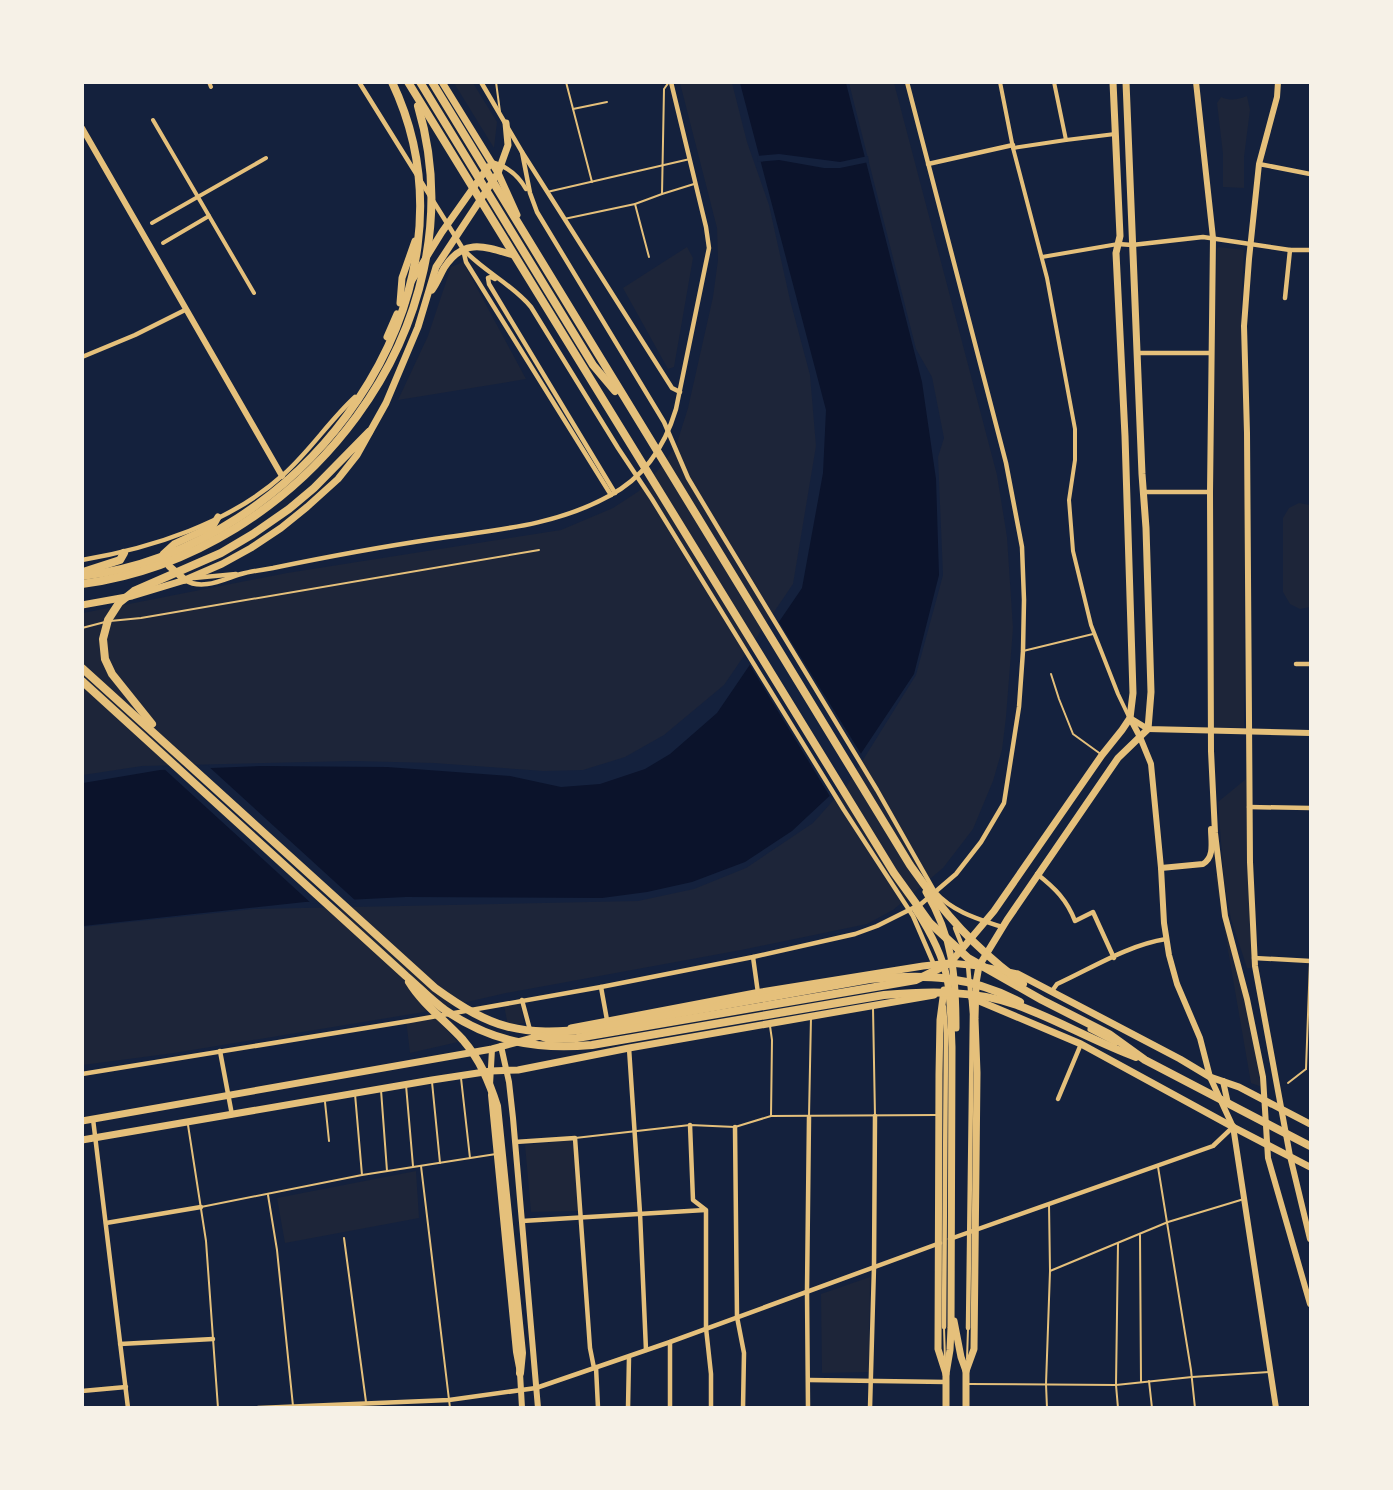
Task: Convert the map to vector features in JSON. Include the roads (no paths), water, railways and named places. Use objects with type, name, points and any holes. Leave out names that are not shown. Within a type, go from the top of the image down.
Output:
[{"type":"highway","points":[[82,574],[113,571],[166,555],[204,538],[240,517],[271,495],[306,463],[360,399],[392,337],[417,252],[420,187],[416,153],[405,114],[392,82]]},
{"type":"highway","points":[[408,82],[894,873],[930,923],[962,953],[1042,1000],[1109,1034],[1145,1060],[1311,1146]]},
{"type":"highway","points":[[82,584],[114,579],[172,561],[211,543],[247,522],[308,472],[342,436],[369,399],[392,361],[408,325],[418,295],[431,231],[432,205],[427,147],[422,117],[408,82]]},
{"type":"highway","points":[[420,82],[593,365],[631,409]]},
{"type":"highway","points":[[432,82],[910,865],[933,898],[959,930],[992,961],[1023,985],[1058,1007],[1112,1036],[1124,1049]]},
{"type":"highway","points":[[593,365],[612,416]]},
{"type":"highway","points":[[158,735],[148,718],[112,674],[105,659],[103,639],[108,620],[119,603],[134,591],[222,553],[253,534],[289,509],[369,432]]},
{"type":"highway","points":[[82,574],[120,560],[124,553]]},
{"type":"highway","points":[[82,668],[435,988],[478,1016],[498,1025],[549,1039],[577,1038],[916,980],[950,963]]},
{"type":"highway","points":[[82,681],[445,1010],[499,1038],[541,1047],[592,1045],[884,995],[953,992],[1015,1005],[1053,1020],[1103,1046],[1145,1060]]},
{"type":"highway","points":[[529,1035],[591,1029],[870,979],[932,975],[957,979],[1015,999],[1107,1046],[1124,1049],[1311,1146]]},
{"type":"highway","points":[[406,976],[418,996],[462,1039],[479,1062],[490,1082],[497,1106],[522,1353],[520,1373]]},
{"type":"main road","points":[[408,82],[912,902],[938,951],[947,976],[952,1047],[947,1328],[950,1350],[946,1378],[946,1407]]},
{"type":"main road","points":[[442,82],[498,173],[533,247],[557,290],[943,923],[955,976],[953,1315],[966,1371],[966,1407]]},
{"type":"main road","points":[[946,1378],[938,1349],[939,1115],[940,1024],[950,963],[985,921],[1130,718],[1133,693],[1125,436],[1116,254],[1120,236],[1113,82]]},
{"type":"main road","points":[[966,1371],[974,1349],[976,999],[979,966],[1037,874],[1118,758],[1148,729],[1151,692],[1126,82]]},
{"type":"main road","points":[[82,605],[132,596],[185,580],[222,564],[251,548],[307,507],[338,479],[357,456],[386,403],[402,368],[429,294],[436,267],[498,173],[508,145],[506,123]]},
{"type":"main road","points":[[82,574],[131,565],[163,554],[229,523],[266,496],[316,450],[346,415],[377,359],[413,278],[491,162]]},
{"type":"main road","points":[[399,308],[402,278],[416,237],[419,215],[419,195],[415,172]]},
{"type":"main road","points":[[429,294],[444,269],[463,249],[477,246],[488,247],[513,255]]},
{"type":"main road","points":[[163,554],[174,544],[213,526],[218,517]]},
{"type":"main road","points":[[163,554],[169,566],[185,580]]},
{"type":"main road","points":[[82,1120],[492,1048],[529,1035],[607,1020],[758,993],[950,963],[1018,974],[1210,1077],[1266,1101],[1311,1124]]},
{"type":"main road","points":[[979,966],[1013,988],[1196,1085],[1210,1077]]},
{"type":"main road","points":[[82,1140],[432,1080],[491,1071],[518,1070],[628,1048],[944,993],[976,999],[1081,1044],[1311,1167]]},
{"type":"street","points":[[359,82],[463,249],[480,266],[524,298],[531,307],[844,810],[913,916],[934,963],[944,1004],[947,1328]]},
{"type":"street","points":[[482,82],[564,219],[672,388],[680,392]]},
{"type":"street","points":[[185,580],[219,574],[242,574],[342,554],[524,526],[569,513],[613,494],[642,472],[657,454],[669,432],[680,392],[709,248],[696,183],[670,82]]},
{"type":"street","points":[[82,1074],[601,987],[855,934],[877,926],[921,904],[956,874],[981,842],[1004,803],[1019,707],[1023,651],[1022,548],[1014,501],[907,82]]},
{"type":"street","points":[[1000,82],[1013,147],[1042,257],[1075,429],[1075,460],[1069,500],[1071,540],[1095,633],[1118,694],[1151,764],[1166,939],[1177,984],[1200,1038],[1210,1077],[1233,1127]]},
{"type":"street","points":[[1054,82],[1066,140]]},
{"type":"street","points":[[1196,82],[1213,238],[1210,492],[1215,833],[1225,916],[1263,1077],[1268,1158],[1311,1304]]},
{"type":"street","points":[[1278,82],[1277,97],[1259,164],[1244,326],[1250,718],[1248,732],[1249,807],[1254,958],[1290,1156],[1311,1239]]},
{"type":"street","points":[[153,120],[254,294]]},
{"type":"street","points":[[82,128],[282,476]]},
{"type":"street","points":[[928,164],[1013,147],[1115,134]]},
{"type":"street","points":[[522,152],[530,194],[537,212],[572,274],[658,412],[688,478],[877,790],[957,931],[968,964],[972,1014],[968,1328]]},
{"type":"street","points":[[152,223],[266,158]]},
{"type":"street","points":[[491,162],[501,165],[520,179],[530,194]]},
{"type":"street","points":[[1259,164],[1311,174]]},
{"type":"street","points":[[163,243],[209,216]]},
{"type":"street","points":[[1042,257],[1118,244],[1132,245],[1213,238],[1290,250],[1311,250]]},
{"type":"street","points":[[463,249],[466,262],[613,494]]},
{"type":"street","points":[[1285,298],[1290,250]]},
{"type":"street","points":[[512,289],[491,277],[488,278],[489,284],[613,494]]},
{"type":"street","points":[[82,357],[135,335],[185,310]]},
{"type":"street","points":[[1137,353],[1211,353]]},
{"type":"street","points":[[82,560],[124,553],[172,538],[218,517],[282,476],[330,427],[340,411],[355,397]]},
{"type":"street","points":[[1143,492],[1210,492]]},
{"type":"street","points":[[1296,664],[1311,664]]},
{"type":"street","points":[[1130,718],[1148,729],[1311,733]]},
{"type":"street","points":[[1161,868],[1203,864],[1208,861],[1211,855],[1213,792]]},
{"type":"street","points":[[1249,807],[1311,808]]},
{"type":"street","points":[[1037,874],[1061,895],[1069,906],[1075,921],[1093,912],[1114,958]]},
{"type":"street","points":[[935,892],[944,902],[961,912],[1002,927]]},
{"type":"street","points":[[1052,991],[1057,984],[1144,944],[1166,939]]},
{"type":"street","points":[[753,957],[758,993]]},
{"type":"street","points":[[1254,958],[1310,961]]},
{"type":"street","points":[[601,987],[607,1020]]},
{"type":"street","points":[[522,1000],[529,1035]]},
{"type":"street","points":[[1058,1099],[1081,1044]]},
{"type":"street","points":[[501,1046],[507,1070],[513,1118],[538,1407]]},
{"type":"street","points":[[492,1048],[492,1120],[522,1407]]},
{"type":"street","points":[[628,1048],[640,1213],[646,1350]]},
{"type":"street","points":[[220,1051],[232,1115]]},
{"type":"street","points":[[1223,1081],[1245,1198],[1276,1407]]},
{"type":"street","points":[[870,1407],[874,1267],[874,1116]]},
{"type":"street","points":[[808,1407],[809,1117]]},
{"type":"street","points":[[492,1120],[513,1118]]},
{"type":"street","points":[[93,1119],[128,1407]]},
{"type":"street","points":[[690,1125],[693,1200],[706,1210]]},
{"type":"street","points":[[735,1127],[737,1317],[744,1353],[743,1407]]},
{"type":"street","points":[[258,1407],[449,1400],[536,1388],[629,1357],[938,1243],[1213,1146],[1233,1127]]},
{"type":"street","points":[[515,1142],[575,1138],[590,1348],[595,1367],[598,1407]]},
{"type":"street","points":[[106,1223],[201,1207]]},
{"type":"street","points":[[522,1221],[706,1210]]},
{"type":"street","points":[[706,1210],[706,1328],[711,1374],[711,1407]]},
{"type":"street","points":[[120,1344],[213,1339]]},
{"type":"street","points":[[670,1342],[670,1407]]},
{"type":"street","points":[[628,1407],[629,1357]]},
{"type":"street","points":[[809,1380],[870,1382],[946,1378]]},
{"type":"street","points":[[82,1391],[126,1387]]},
{"type":"lane","points":[[496,82],[500,113]]},
{"type":"lane","points":[[566,82],[592,182]]},
{"type":"lane","points":[[662,194],[664,88],[670,82]]},
{"type":"lane","points":[[573,109],[607,102]]},
{"type":"lane","points":[[547,192],[690,159]]},
{"type":"lane","points":[[564,219],[634,204],[696,183]]},
{"type":"lane","points":[[634,204],[649,257]]},
{"type":"lane","points":[[82,628],[111,621],[141,618],[539,550]]},
{"type":"lane","points":[[1023,651],[1095,633]]},
{"type":"lane","points":[[1051,674],[1072,734],[1102,755]]},
{"type":"lane","points":[[1306,1069],[1310,961]]},
{"type":"lane","points":[[873,1007],[874,1116]]},
{"type":"lane","points":[[809,1117],[811,1017]]},
{"type":"lane","points":[[770,1024],[772,1040],[771,1116]]},
{"type":"lane","points":[[1288,1083],[1306,1069],[1311,1069]]},
{"type":"lane","points":[[461,1076],[470,1158]]},
{"type":"lane","points":[[432,1080],[440,1163]]},
{"type":"lane","points":[[406,1085],[413,1166]]},
{"type":"lane","points":[[381,1089],[387,1171]]},
{"type":"lane","points":[[355,1094],[362,1175]]},
{"type":"lane","points":[[324,1099],[329,1141]]},
{"type":"lane","points":[[575,1138],[690,1125],[735,1127],[771,1116],[939,1115]]},
{"type":"lane","points":[[188,1122],[206,1240],[218,1407]]},
{"type":"lane","points":[[201,1207],[362,1175],[496,1154]]},
{"type":"lane","points":[[421,1166],[450,1407]]},
{"type":"lane","points":[[1158,1166],[1195,1407]]},
{"type":"lane","points":[[268,1194],[277,1250],[293,1406]]},
{"type":"lane","points":[[1050,1271],[1168,1222],[1245,1198]]},
{"type":"lane","points":[[1047,1407],[1049,1204]]},
{"type":"lane","points":[[1140,1233],[1141,1382]]},
{"type":"lane","points":[[344,1238],[366,1403]]},
{"type":"lane","points":[[1118,1243],[1116,1385],[1118,1407]]},
{"type":"lane","points":[[966,1371],[968,1328]]},
{"type":"lane","points":[[966,1384],[1116,1385],[1271,1372]]},
{"type":"lane","points":[[1149,1381],[1152,1407]]}]
